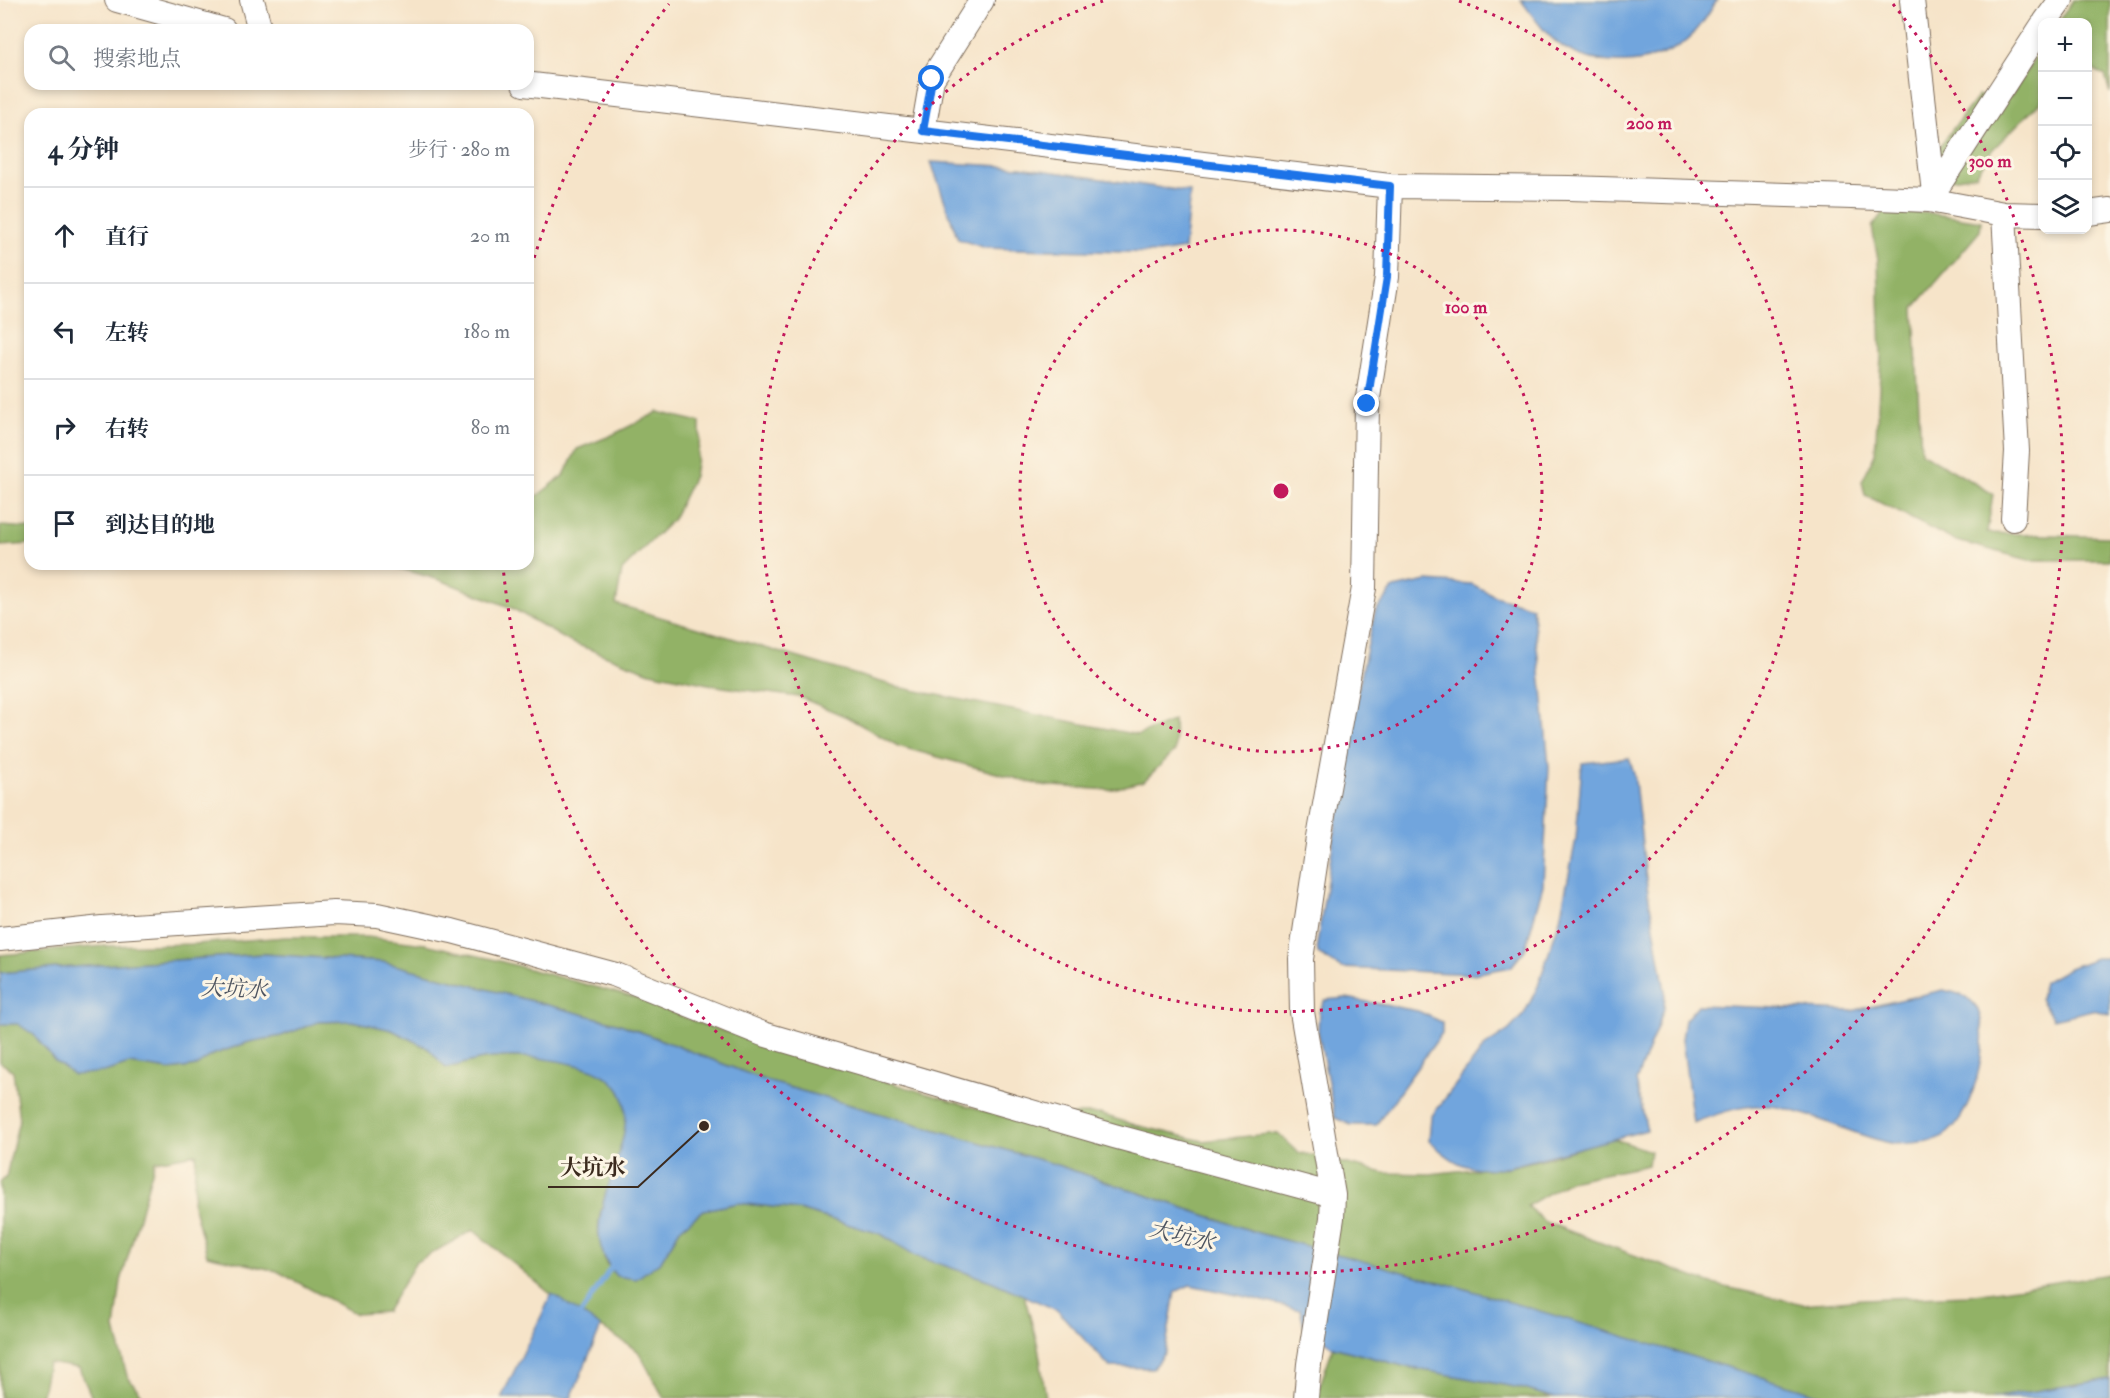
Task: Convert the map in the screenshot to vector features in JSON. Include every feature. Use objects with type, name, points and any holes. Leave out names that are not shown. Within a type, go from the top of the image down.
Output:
[{"type":"street","points":[[117,0],[203,24]]},
{"type":"street","points":[[252,0],[258,24]]},
{"type":"street","points":[[923,131],[932,79],[982,0]]},
{"type":"street","points":[[1912,0],[1932,196]]},
{"type":"street","points":[[2048,18],[2061,0]]},
{"type":"street","points":[[1932,196],[2038,33]]},
{"type":"street","points":[[534,85],[1390,186],[1932,196],[2004,214],[2038,215]]},
{"type":"street","points":[[1306,1398],[1333,1207],[1302,1012],[1301,959],[1319,838],[1364,588],[1367,404],[1387,277],[1390,186]]},
{"type":"street","points":[[2092,212],[2110,210]]},
{"type":"street","points":[[2004,214],[2018,451],[2013,519]]},
{"type":"street","points":[[0,939],[102,928],[334,913],[377,915],[452,931],[615,975],[763,1034],[1114,1136],[1333,1207]]},
{"type":"green space","points":[[2073,0],[2110,0],[2110,93],[2105,75],[2092,70],[2092,18],[2061,18]]},
{"type":"green space","points":[[2038,52],[2038,104],[1991,151],[1976,175],[1951,179],[1940,163],[1939,147],[1978,96],[2011,96]]},
{"type":"green space","points":[[1884,211],[1928,213],[1981,221],[1980,231],[1914,308],[1921,452],[1993,494],[1987,533],[2110,537],[2110,560],[2029,560],[1953,540],[1865,495],[1862,481],[1875,454],[1881,357],[1878,260],[1872,227]]},
{"type":"green space","points":[[658,412],[700,422],[700,439],[694,476],[673,519],[622,570],[616,604],[898,687],[1138,735],[1174,720],[1175,751],[1144,781],[1109,790],[1040,785],[898,746],[847,717],[799,697],[723,687],[650,672],[570,642],[512,608],[443,581],[405,570],[534,570],[534,498],[564,475],[577,449],[610,436]]},
{"type":"green space","points":[[0,526],[24,528],[24,544],[0,546]]},
{"type":"green space","points":[[286,937],[367,937],[425,944],[492,959],[636,998],[699,1023],[798,1055],[1036,1126],[1078,1114],[1100,1114],[1203,1141],[1278,1133],[1298,1152],[1384,1173],[1430,1174],[1500,1169],[1551,1157],[1612,1138],[1650,1151],[1648,1165],[1569,1181],[1527,1206],[1545,1222],[1712,1284],[1803,1304],[1968,1295],[2110,1274],[2110,1379],[1992,1398],[1831,1398],[1258,1233],[1054,1164],[767,1081],[620,1024],[383,962],[263,954],[0,973],[0,955],[104,946],[195,944]]},
{"type":"green space","points":[[353,1021],[392,1030],[428,1048],[446,1068],[491,1058],[544,1058],[583,1065],[613,1081],[622,1094],[626,1119],[620,1155],[600,1214],[599,1237],[606,1264],[636,1279],[661,1261],[680,1229],[704,1210],[738,1203],[799,1210],[881,1234],[916,1256],[991,1281],[1024,1295],[1038,1346],[1046,1398],[664,1398],[638,1351],[559,1301],[473,1230],[416,1262],[386,1312],[356,1314],[277,1271],[207,1255],[193,1204],[196,1154],[155,1161],[121,1281],[115,1329],[127,1376],[144,1398],[92,1398],[79,1368],[48,1363],[41,1398],[0,1398],[0,1183],[6,1177],[19,1120],[13,1071],[0,1062],[0,1024],[18,1024],[34,1035],[55,1061],[104,1072],[129,1064],[170,1070],[196,1066],[212,1055],[249,1042],[281,1036],[318,1022]]},
{"type":"green space","points":[[1333,1347],[1407,1367],[1520,1388],[1555,1398],[1318,1398],[1318,1391]]},
{"type":"water","points":[[1521,0],[1717,0],[1696,31],[1679,46],[1653,58],[1609,62],[1581,56],[1568,50],[1548,34]]},
{"type":"water","points":[[931,162],[1020,167],[1190,192],[1184,249],[1159,253],[985,248],[958,239]]},
{"type":"water","points":[[1427,581],[1472,584],[1495,596],[1532,607],[1549,767],[1543,885],[1525,950],[1511,967],[1473,974],[1341,968],[1318,954],[1317,944],[1356,699],[1375,612],[1394,588]]},
{"type":"water","points":[[1629,758],[1634,773],[1647,887],[1665,991],[1664,1009],[1636,1081],[1647,1130],[1500,1169],[1477,1168],[1461,1164],[1446,1156],[1429,1141],[1431,1117],[1484,1047],[1509,1030],[1524,1014],[1538,986],[1560,919],[1576,839],[1582,763]]},
{"type":"water","points":[[263,954],[383,962],[620,1024],[767,1081],[1054,1164],[1258,1233],[1459,1287],[1831,1398],[1555,1398],[1520,1388],[1407,1367],[1333,1347],[1304,1326],[1300,1310],[1190,1285],[1175,1292],[1165,1352],[1153,1368],[1110,1367],[1057,1310],[991,1281],[916,1256],[881,1234],[799,1210],[738,1203],[704,1210],[680,1229],[661,1261],[636,1279],[616,1276],[605,1257],[599,1235],[601,1212],[623,1135],[626,1112],[620,1091],[603,1075],[572,1064],[522,1057],[485,1059],[446,1068],[428,1048],[392,1030],[353,1021],[318,1022],[281,1036],[249,1042],[212,1055],[196,1066],[170,1070],[129,1064],[104,1072],[74,1075],[55,1061],[34,1035],[18,1024],[0,1024],[0,973]]},
{"type":"water","points":[[2096,958],[2110,958],[2110,1014],[2093,1010],[2053,1019],[2040,999],[2044,982],[2069,968]]},
{"type":"water","points":[[1943,990],[1964,996],[1972,1001],[1981,1018],[1982,1036],[1981,1057],[1969,1100],[1960,1118],[1949,1132],[1936,1139],[1913,1143],[1891,1143],[1791,1110],[1766,1106],[1734,1109],[1693,1123],[1682,1039],[1685,1020],[1698,1005],[1852,1011]]},
{"type":"water","points":[[1346,998],[1418,1011],[1442,1022],[1442,1033],[1376,1125],[1351,1125],[1335,1118],[1318,1031],[1319,1012],[1325,1000]]},
{"type":"water","points":[[552,1294],[601,1327],[571,1398],[501,1398]]},
{"type":"water","points":[[2110,1379],[2110,1398],[1992,1398]]},
{"type":"waterway","points":[[578,1318],[614,1263]]},
{"type":"place","name":"大坑水","points":[[704,1126]]},
{"type":"route","points":[[932,79],[923,131],[1390,186],[1387,277],[1367,404]]}]
